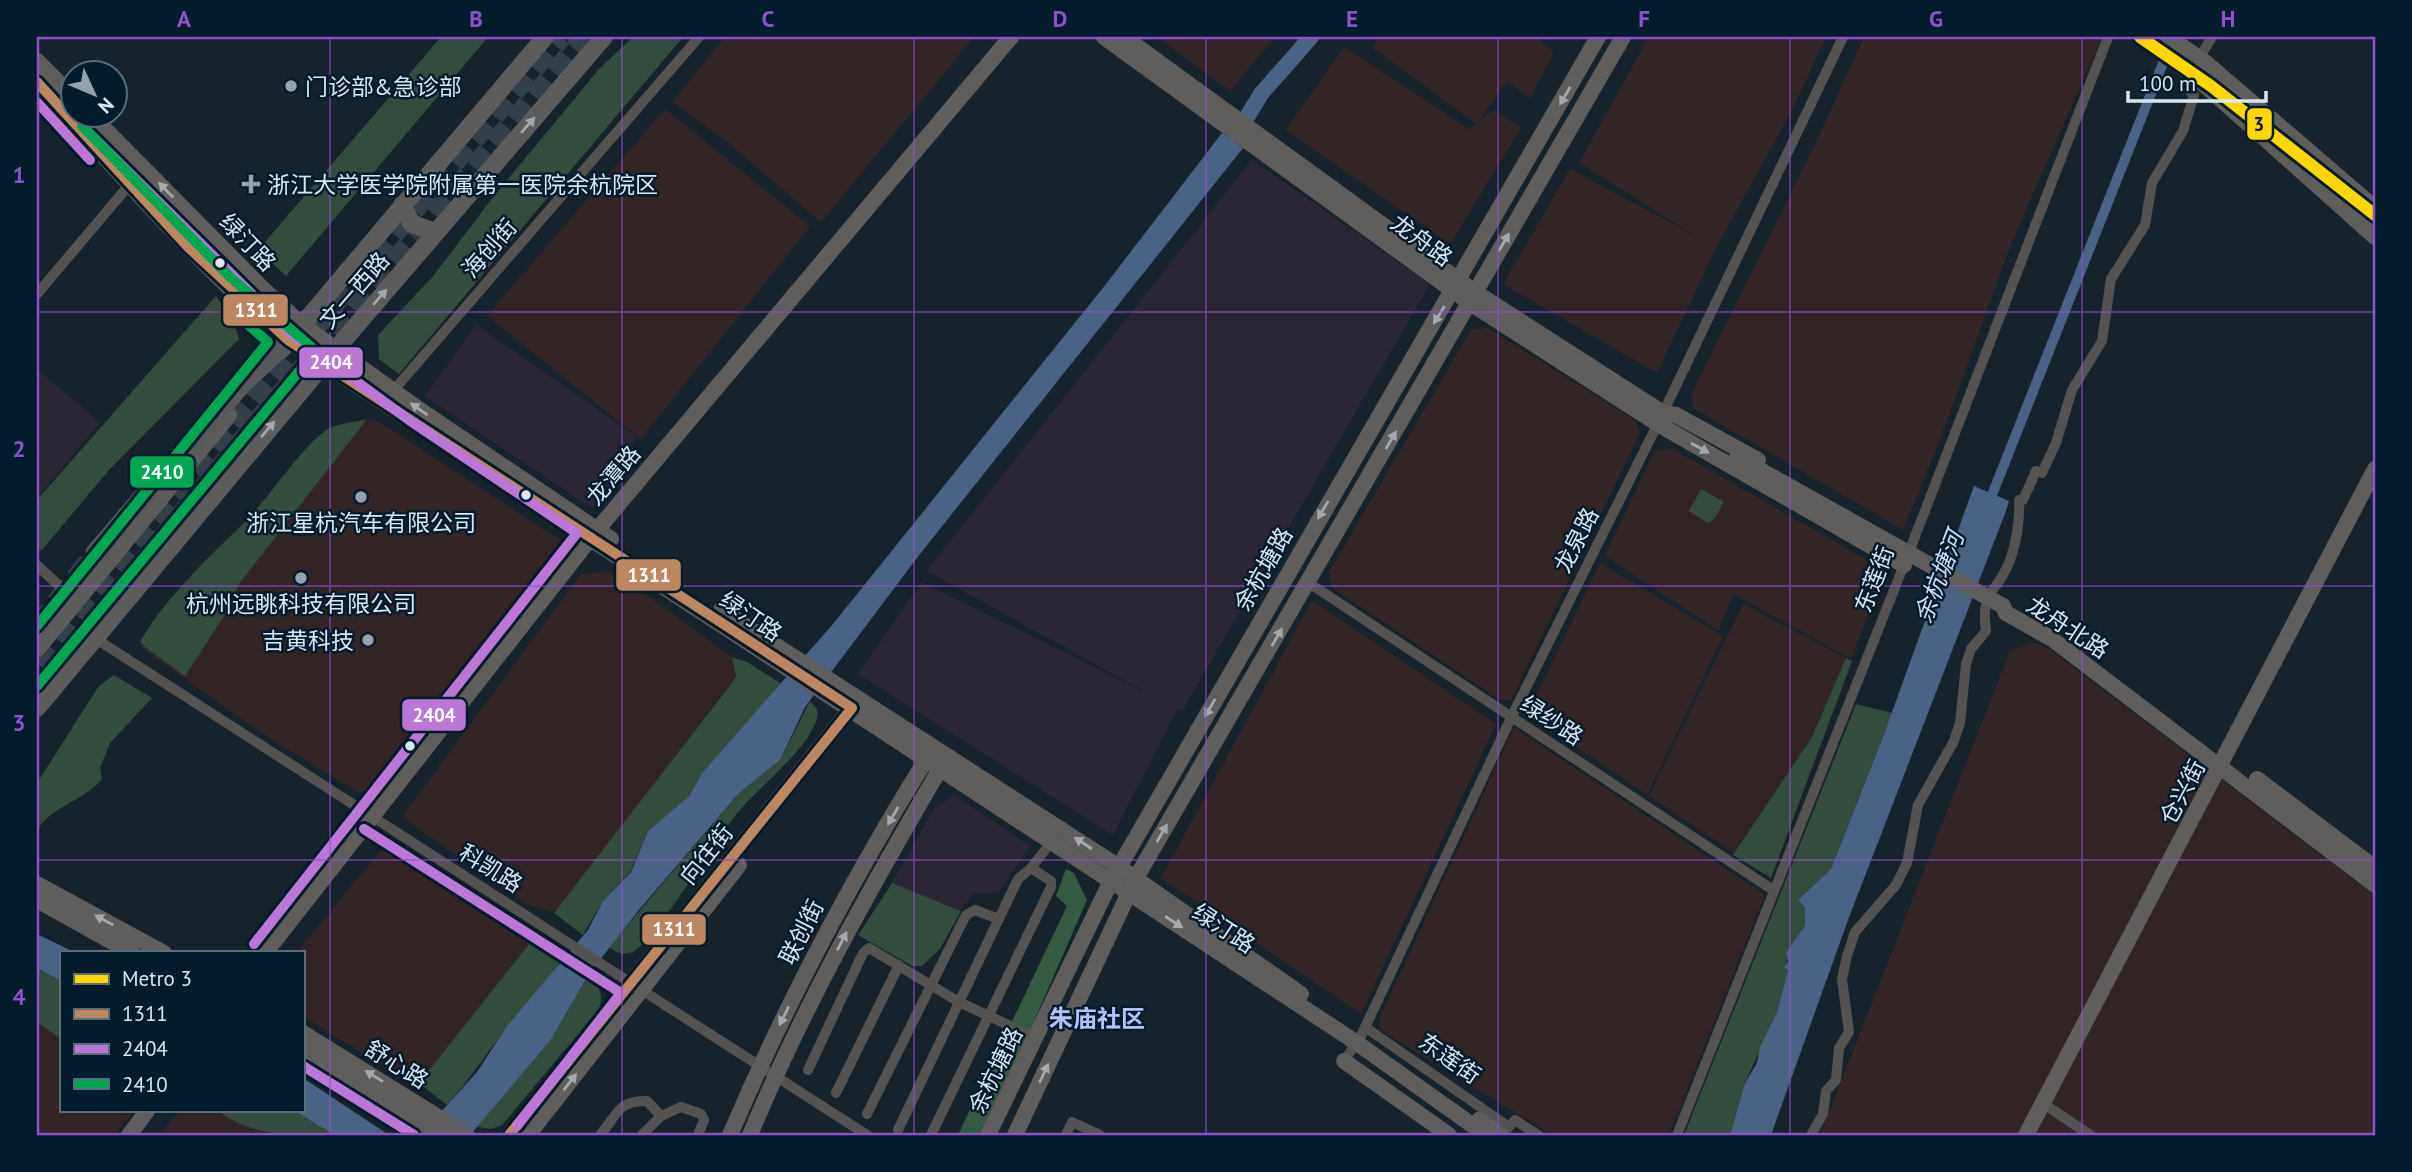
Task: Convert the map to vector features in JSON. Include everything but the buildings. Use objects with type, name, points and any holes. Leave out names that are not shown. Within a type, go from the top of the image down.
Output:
[{"type":"highway","points":[[96,553],[242,383],[295,332]]},
{"type":"main road","points":[[37,648],[295,332],[545,37]]},
{"type":"main road","name":"文一西路","points":[[37,708],[93,636],[604,37]]},
{"type":"main road","points":[[402,205],[412,224],[436,232]]},
{"type":"street","name":"海创街","points":[[393,391],[699,37]]},
{"type":"street","name":"龙潭路","points":[[267,951],[593,534],[1011,37]]},
{"type":"street","name":"龙舟路","points":[[1104,37],[1222,115]]},
{"type":"street","name":"龙舟路","points":[[1124,37],[1222,115],[1472,298],[1660,419],[2003,606]]},
{"type":"street","name":"余杭塘路","points":[[988,1135],[1115,874],[1371,426],[1457,286],[1598,37]]},
{"type":"street","name":"余杭塘路","points":[[1015,1135],[1132,885],[1623,37]]},
{"type":"street","name":"龙泉路","points":[[1344,1060],[1361,1035],[1511,718],[1660,419],[1843,37]]},
{"type":"street","name":"东莲街","points":[[1677,1135],[1904,565],[2108,37]]},
{"type":"street","points":[[2141,37],[2199,80],[2375,237]]},
{"type":"street","points":[[2168,37],[2205,62],[2375,208]]},
{"type":"street","points":[[1811,1135],[1823,1114],[1826,1091],[1839,1072],[1839,1048],[1849,1032],[1842,979],[1855,933],[1896,885],[1907,863],[1917,805],[1954,741],[1960,723],[1970,649],[1986,631],[1982,607],[2010,560],[2013,543],[2020,531],[2019,500],[2023,500],[2036,471],[2042,473],[2056,443],[2072,390],[2102,341],[2111,279],[2145,225],[2152,183],[2183,131],[2194,95],[2188,90],[2197,62],[2212,37]]},
{"type":"street","points":[[37,61],[60,84]]},
{"type":"street","name":"绿汀路","points":[[37,82],[130,184],[254,311],[336,349],[593,534]]},
{"type":"street","name":"绿汀路","points":[[106,130],[263,289],[323,365],[859,705],[1361,1035],[1503,1132]]},
{"type":"street","points":[[37,294],[130,184]]},
{"type":"street","name":"龙舟路","points":[[1660,419],[1676,415],[1910,548]]},
{"type":"street","name":"龙舟路","points":[[1726,442],[1731,459],[1904,565]]},
{"type":"street","name":"仓兴街","points":[[2026,1135],[2375,468]]},
{"type":"street","points":[[37,565],[74,600]]},
{"type":"street","name":"绿纱路","points":[[1309,583],[1773,890]]},
{"type":"street","name":"龙舟北路","points":[[2003,606],[2009,605],[2056,631],[2224,760],[2375,868]]},
{"type":"street","name":"科凯路","points":[[93,636],[867,1135]]},
{"type":"street","name":"绿汀路","points":[[859,705],[934,762],[1052,841],[1115,874]]},
{"type":"street","name":"向往街","points":[[509,1135],[636,986],[859,705]]},
{"type":"street","name":"龙舟北路","points":[[2224,760],[2375,885]]},
{"type":"street","name":"联创街","points":[[730,1135],[759,1066],[833,918],[934,762]]},
{"type":"street","name":"联创街","points":[[750,1135],[775,1076],[934,762]]},
{"type":"street","points":[[898,1130],[1018,878],[1031,869],[1052,841]]},
{"type":"street","points":[[931,1135],[1051,887],[1051,881],[1031,869]]},
{"type":"street","points":[[37,884],[160,951]]},
{"type":"street","points":[[37,900],[128,951]]},
{"type":"street","points":[[867,1114],[966,915],[975,910],[999,919]]},
{"type":"street","points":[[808,1070],[863,953],[869,948],[959,1002],[1037,1038]]},
{"type":"street","points":[[836,1093],[900,965]]},
{"type":"street","name":"向往街","points":[[528,1135],[636,986]]},
{"type":"street","name":"舒心路","points":[[304,1033],[426,1118],[440,1135]]},
{"type":"street","name":"绿汀路","points":[[1361,1035],[1486,1135]]},
{"type":"street","name":"舒心路","points":[[304,1051],[426,1118],[467,1135]]},
{"type":"street","points":[[1344,1060],[1449,1135]]},
{"type":"street","points":[[600,1135],[621,1106],[634,1101],[647,1101],[661,1116]]},
{"type":"street","points":[[2044,1104],[2090,1135]]},
{"type":"street","points":[[642,1135],[661,1116],[681,1107],[701,1114],[704,1120],[698,1135]]},
{"type":"street","points":[[129,1135],[146,1112]]},
{"type":"street","points":[[1503,1132],[1516,1120],[1538,1135]]},
{"type":"street","points":[[1066,1135],[1072,1122],[1100,1135]]},
{"type":"shaded area","points":[[725,37],[974,37],[821,222],[730,144],[673,102]]},
{"type":"shaded area","points":[[1157,37],[1275,37],[1230,91]]},
{"type":"shaded area","points":[[1379,37],[1535,37],[1554,52],[1530,98],[1507,81],[1478,121],[1494,110],[1521,128],[1450,244],[1286,130],[1344,47],[1469,129],[1476,124],[1372,47]]},
{"type":"shaded area","points":[[1649,37],[1826,37],[1793,108],[1716,248],[1657,373],[1503,284],[1570,169],[1701,239],[1579,163]]},
{"type":"shaded area","points":[[1864,37],[2102,37],[2011,244],[1940,440],[1903,530],[1693,408],[1692,393],[1818,138]]},
{"type":"shaded area","points":[[665,109],[810,226],[641,439],[487,316]]},
{"type":"shaded area","points":[[1252,160],[1430,284],[1182,711],[1177,709],[1113,835],[858,674],[922,582],[1155,697],[927,571]]},
{"type":"shaded area","points":[[476,325],[637,437],[593,509],[425,396]]},
{"type":"shaded area","points":[[1488,328],[1636,421],[1640,433],[1511,700],[1500,700],[1332,588],[1329,572],[1471,330]]},
{"type":"shaded area","points":[[37,369],[100,423],[37,498]]},
{"type":"shaded area","points":[[367,419],[379,422],[565,543],[373,789],[359,793],[266,736],[139,646],[148,628],[200,564],[251,515],[329,428]]},
{"type":"shaded area","points":[[1671,448],[1886,571],[1851,659],[1734,594],[1718,630],[1605,556],[1654,452]]},
{"type":"shaded area","points":[[1600,563],[1723,636],[1647,795],[1535,718],[1531,707]]},
{"type":"shaded area","points":[[608,572],[634,586],[732,657],[736,676],[558,910],[550,911],[526,904],[402,817],[581,574]]},
{"type":"shaded area","points":[[1312,601],[1496,724],[1361,1014],[1161,878]]},
{"type":"shaded area","points":[[1743,604],[1846,658],[1812,737],[1734,853],[1649,796]]},
{"type":"shaded area","points":[[2030,643],[2039,644],[2052,651],[2375,896],[2375,1135],[1820,1135],[2010,651]]},
{"type":"shaded area","points":[[1514,727],[1765,895],[1669,1135],[1552,1135],[1380,1030],[1380,1017]]},
{"type":"shaded area","points":[[954,795],[1030,846],[998,893],[973,893],[961,911],[892,883],[934,809]]},
{"type":"shaded area","points":[[383,848],[401,852],[533,939],[419,1083],[414,1084],[304,1018],[304,951],[298,951]]},
{"type":"shaded area","points":[[37,1022],[60,1038],[60,1112],[133,1112],[114,1135],[37,1135]]},
{"type":"shaded area","points":[[178,1112],[219,1112],[270,1135],[160,1135]]},
{"type":"green space","points":[[441,37],[488,37],[286,276],[258,250]]},
{"type":"green space","points":[[633,37],[683,37],[399,374],[379,359],[378,335],[434,275],[494,196],[600,68]]},
{"type":"green space","points":[[216,296],[233,320],[239,339],[109,470],[41,551],[37,546],[37,500]]},
{"type":"green space","points":[[367,419],[239,584],[224,616],[185,676],[145,647],[140,642],[164,607],[251,516],[311,443],[330,428]]},
{"type":"green space","points":[[1701,489],[1724,502],[1714,519],[1708,523],[1689,511]]},
{"type":"green space","points":[[732,657],[747,662],[782,684],[703,772],[689,796],[648,831],[630,872],[603,901],[583,935],[554,913],[731,684],[736,676]]},
{"type":"green space","points":[[1846,658],[1852,661],[1771,878],[1733,855],[1812,737]]},
{"type":"green space","points":[[114,675],[152,698],[110,743],[100,768],[102,779],[86,793],[52,814],[37,830],[37,783],[99,686]]},
{"type":"green space","points":[[810,701],[817,709],[816,721],[800,748],[734,817],[648,938],[631,952],[620,953],[612,950],[609,947],[738,794],[780,760]]},
{"type":"green space","points":[[1856,704],[1892,713],[1831,869],[1798,900],[1805,908],[1805,925],[1786,953],[1788,970],[1777,1012],[1745,1083],[1730,1135],[1684,1135]]},
{"type":"green space","points":[[1066,869],[1074,873],[1087,900],[1024,1044],[979,1135],[958,1135],[1067,906],[1056,896]]},
{"type":"green space","points":[[892,883],[961,911],[940,949],[922,966],[912,966],[858,935]]},
{"type":"green space","points":[[533,939],[562,958],[447,1105],[419,1083]]},
{"type":"green space","points":[[37,968],[60,980],[60,1038],[37,1022]]},
{"type":"green space","points":[[589,974],[596,983],[601,998],[596,1013],[502,1125],[491,1129],[476,1127],[550,1041]]},
{"type":"green space","points":[[220,1112],[297,1112],[334,1135],[273,1133],[245,1126]]},
{"type":"water","points":[[1222,133],[1243,148],[920,554],[805,707],[780,760],[738,794],[638,911],[589,974],[550,1041],[470,1135],[420,1135],[477,1072],[507,1026],[588,930],[603,901],[631,872],[648,831],[689,796],[703,772],[833,624],[1106,284]]},
{"type":"water","points":[[1974,486],[2009,501],[2006,511],[1848,920],[1771,1135],[1730,1135],[1745,1083],[1757,1063],[1760,1047],[1777,1012],[1788,970],[1784,968],[1788,962],[1786,953],[1805,925],[1805,908],[1798,900],[1831,869],[1884,734]]},
{"type":"water","points":[[37,934],[72,951],[60,951],[60,980],[37,968]]},
{"type":"water","points":[[304,1079],[389,1135],[334,1135],[297,1112],[304,1112]]},
{"type":"waterway","points":[[1236,135],[1261,94],[1311,37]]},
{"type":"waterway","name":"余杭塘河","points":[[1988,505],[2167,53]]},
{"type":"tunnel","points":[[37,663],[345,291],[561,37]]},
{"type":"tunnel","points":[[37,691],[265,413],[585,37]]},
{"type":"tunnel","points":[[37,627],[96,553]]},
{"type":"metro line","name":"3","points":[[2140,37],[2211,86],[2375,215]]},
{"type":"transit line","name":"1311","points":[[37,82],[189,248],[288,340],[852,708],[509,1135]]},
{"type":"transit line","name":"2404","points":[[37,102],[90,160]]},
{"type":"transit line","name":"2404","points":[[86,130],[292,334],[409,420],[577,533],[254,944]]},
{"type":"transit line","name":"2410","points":[[37,686],[316,351],[230,277],[86,130]]},
{"type":"transit line","name":"2410","points":[[37,626],[268,342],[245,322]]},
{"type":"transit line","name":"2404","points":[[364,829],[621,993],[517,1126]]},
{"type":"transit line","name":"2404","points":[[304,1067],[414,1135]]},
{"type":"place","name":"门诊部&急诊部","points":[[291,86]]},
{"type":"place","name":"浙江大学医学院附属第一医院余杭院区","points":[[251,184]]},
{"type":"place","name":"浙江星杭汽车有限公司","points":[[361,497]]},
{"type":"place","name":"杭州远眺科技有限公司","points":[[301,578]]},
{"type":"place","name":"吉黄科技","points":[[368,640]]},
{"type":"district","name":"朱庙社区","points":[[1097,1018]]}]
